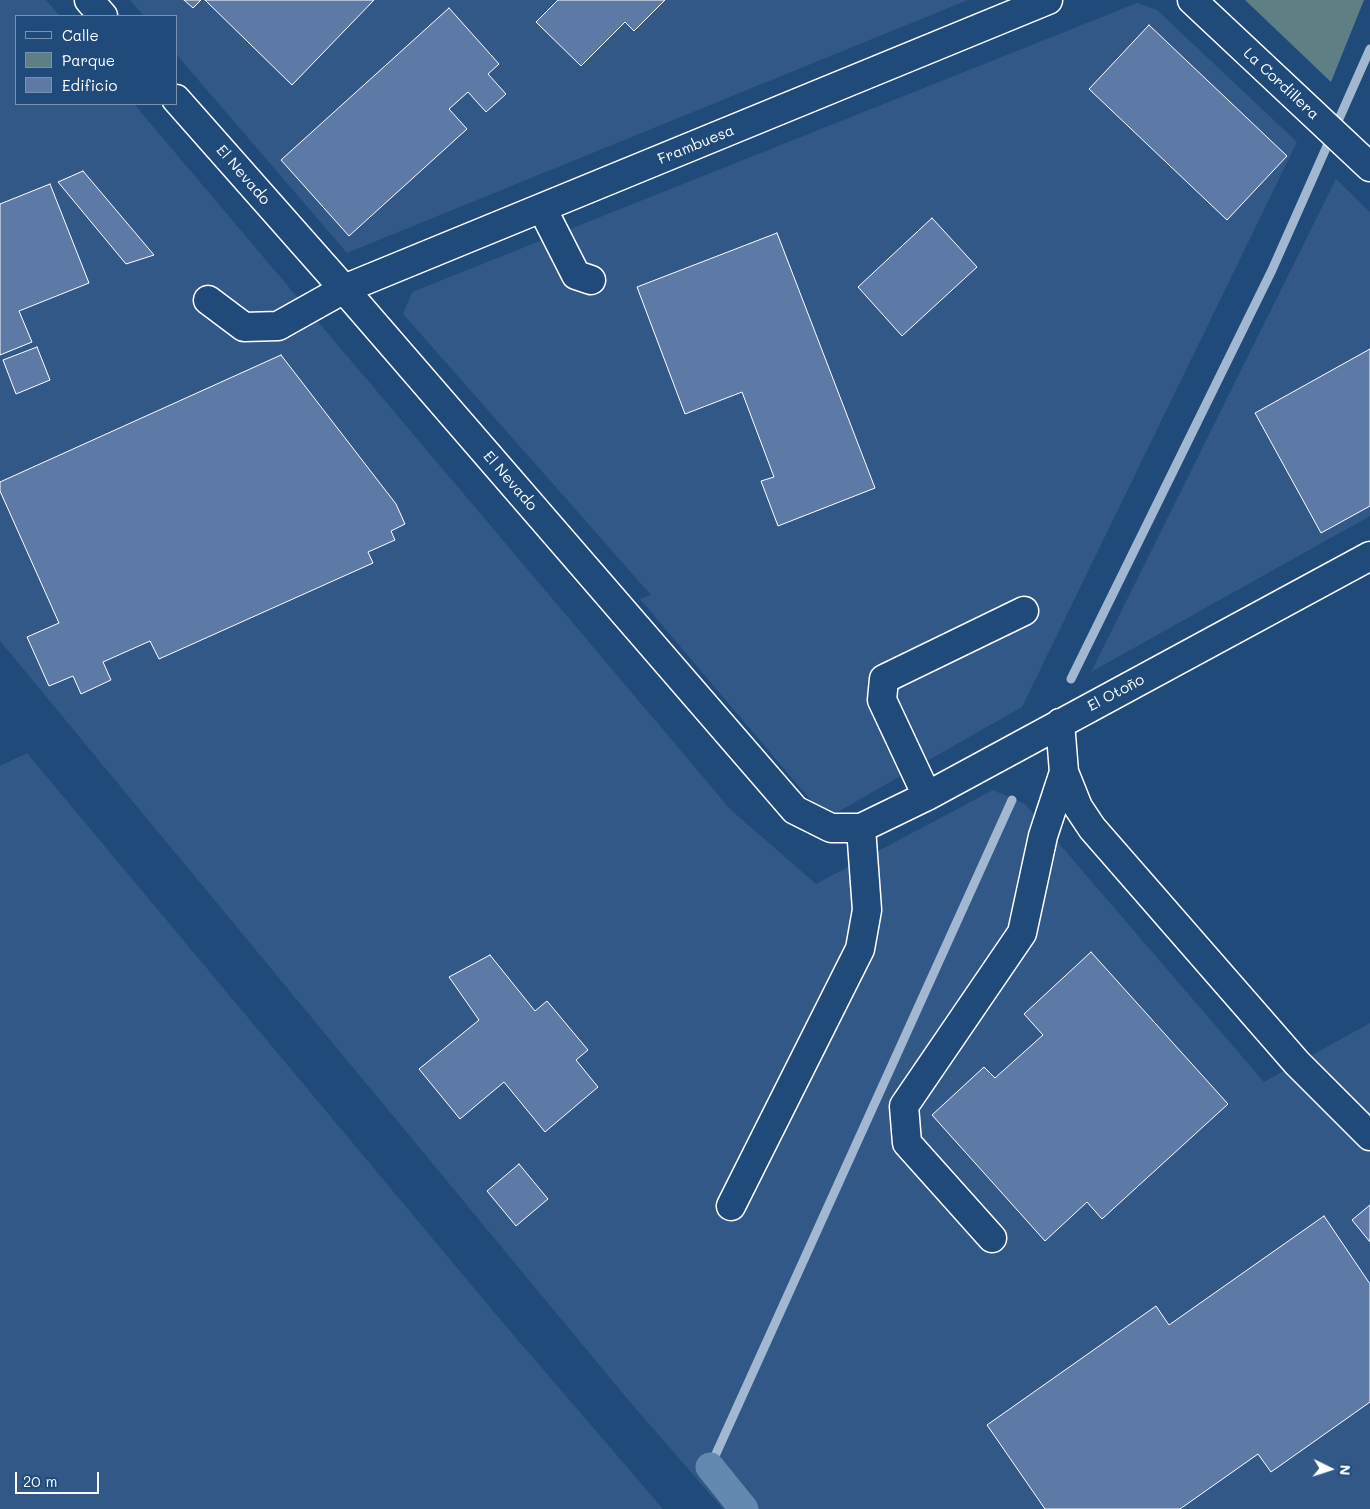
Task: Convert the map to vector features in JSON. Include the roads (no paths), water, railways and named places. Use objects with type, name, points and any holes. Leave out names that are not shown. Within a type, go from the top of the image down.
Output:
[{"type":"street","points":[[89,0],[102,15]]},
{"type":"street","name":"Frambuesa","points":[[208,300],[244,327],[278,326],[344,289],[1048,0]]},
{"type":"street","name":"La Cordillera","points":[[1192,0],[1362,159]]},
{"type":"street","name":"El Nevado","points":[[178,101],[344,289],[795,810],[830,828],[862,828]]},
{"type":"street","points":[[542,208],[576,275],[591,280]]},
{"type":"street","name":"El Otoño","points":[[862,828],[927,796],[1370,556]]},
{"type":"street","points":[[927,796],[882,700],[884,679],[1024,611]]},
{"type":"street","points":[[1060,723],[1064,772],[1078,807],[1092,828],[1297,1063],[1370,1136]]},
{"type":"street","points":[[992,1238],[906,1143],[904,1106],[1022,933],[1043,836],[1064,772]]},
{"type":"street","points":[[731,1206],[860,949],[867,910],[862,828]]},
{"type":"waterway","points":[[1071,679],[1272,270],[1370,49]]},
{"type":"waterway","points":[[710,1467],[1012,800]]},
{"type":"waterway","points":[[710,1467],[744,1509]]}]
